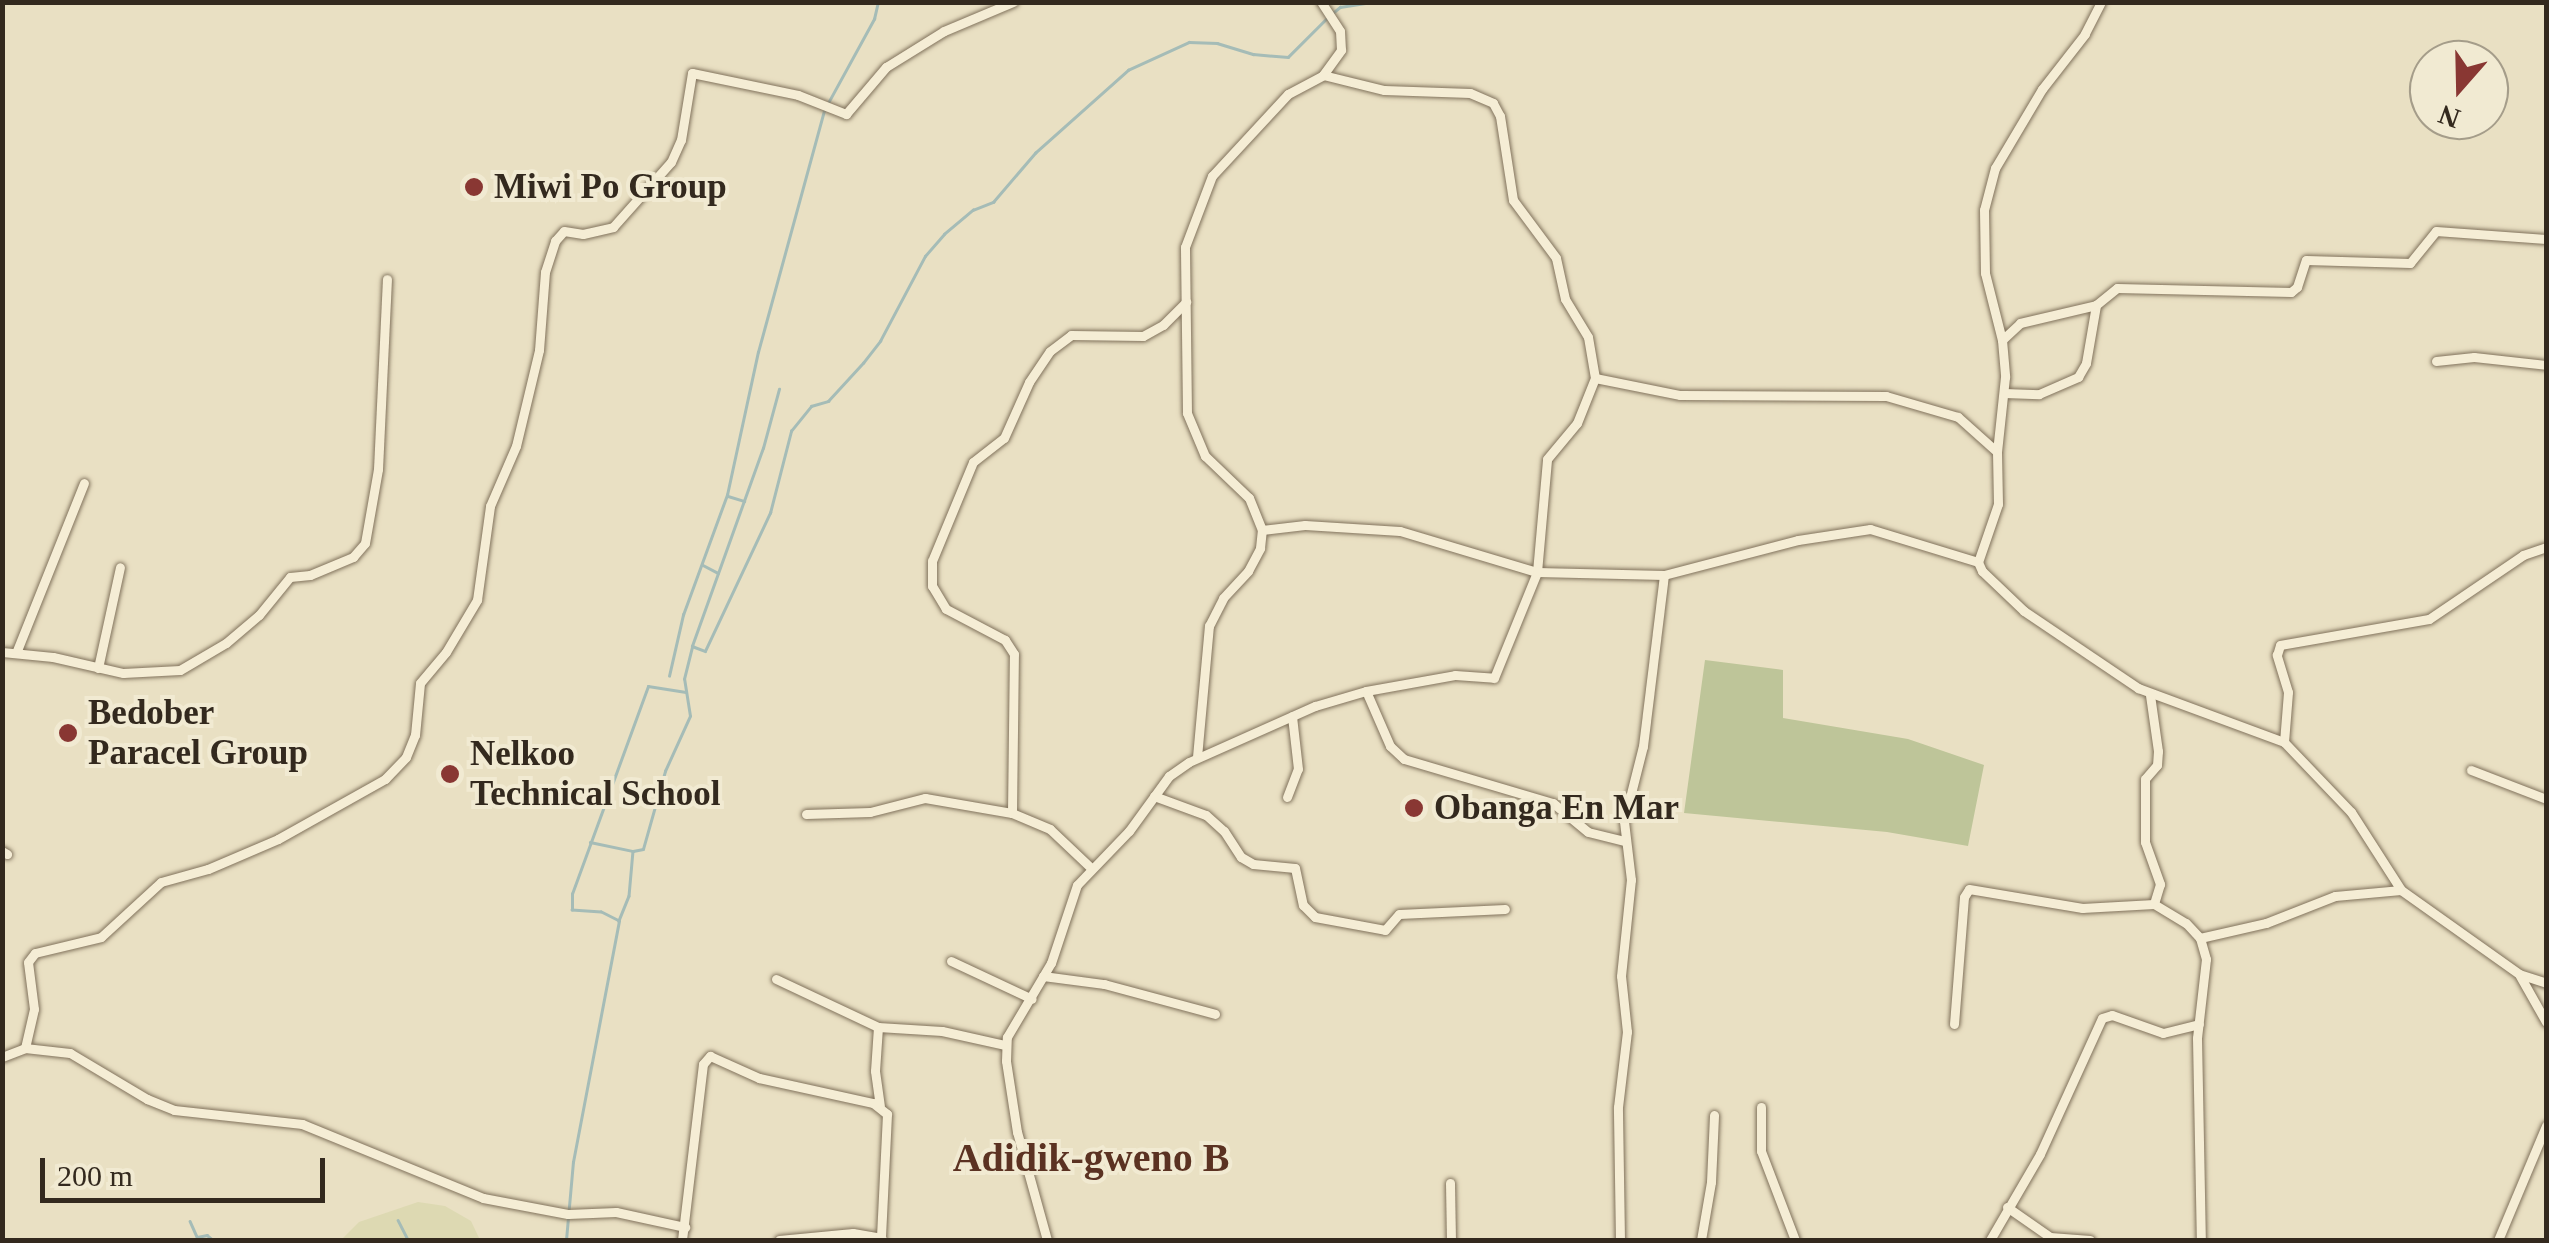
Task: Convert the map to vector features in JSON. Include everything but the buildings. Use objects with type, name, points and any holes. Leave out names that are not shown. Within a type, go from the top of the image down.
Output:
[{"type":"street","points":[[25,1048],[34,1010],[28,962],[34,953],[101,937],[160,882],[237,858],[278,839],[385,778],[406,757],[415,735],[420,683],[446,652],[477,600],[490,506],[516,446],[539,350],[545,272],[554,242],[564,232],[584,234],[613,227],[671,162],[680,140],[692,74],[798,95],[846,114],[886,67],[910,56],[944,31],[1013,2]]},
{"type":"street","points":[[1196,757],[1209,626],[1223,598],[1248,571],[1260,548],[1262,530],[1249,498],[1205,456],[1189,421],[1183,361],[1186,240],[1212,176],[1288,94],[1323,75],[1343,42],[1335,22],[1320,4],[1308,2]]},
{"type":"street","points":[[1978,562],[1996,516],[1997,452],[2004,394],[2002,340],[1985,273],[1982,234],[1992,173],[2042,88],[2086,34],[2100,2]]},
{"type":"street","points":[[1047,1240],[1017,1132],[1005,1045],[1055,952],[1071,896],[1090,867],[1120,841],[1169,776],[1196,757],[1292,716],[1366,691],[1454,676],[1494,678],[1537,572],[1546,459],[1576,424],[1596,378],[1588,337],[1565,299],[1556,258],[1513,200],[1500,116],[1493,103],[1470,93],[1384,90],[1323,75]]},
{"type":"street","points":[[2002,340],[2032,318],[2096,305],[2117,288],[2291,292],[2298,286],[2306,260],[2412,262],[2436,231],[2546,239]]},
{"type":"street","points":[[2,652],[152,674],[180,670],[226,643],[259,615],[290,577],[326,569],[360,550],[368,527],[381,444],[387,279]]},
{"type":"street","points":[[1012,813],[1014,654],[1004,640],[960,620],[936,596],[930,571],[938,544],[973,462],[1004,438],[1028,382],[1057,343],[1078,334],[1120,339],[1144,336],[1162,325],[1187,300]]},
{"type":"street","points":[[2004,394],[2039,394],[2078,377],[2086,363],[2096,305]]},
{"type":"street","points":[[2436,361],[2474,357],[2546,366]]},
{"type":"street","points":[[1596,378],[1680,395],[1886,396],[1958,417],[1997,452]]},
{"type":"street","points":[[16,653],[84,483]]},
{"type":"street","points":[[1262,530],[1305,525],[1400,531],[1537,572],[1664,574],[1798,540],[1870,529],[1978,562],[1990,583],[2015,604],[2150,694],[2284,742],[2351,812],[2401,890],[2519,974],[2546,982]]},
{"type":"street","points":[[2284,742],[2288,692],[2277,655],[2280,645],[2429,619],[2523,556],[2546,547]]},
{"type":"street","points":[[98,668],[120,567]]},
{"type":"street","points":[[1620,1240],[1618,1108],[1627,1032],[1622,976],[1631,880],[1625,812],[1643,746],[1664,574]]},
{"type":"street","points":[[1366,691],[1390,746],[1404,760],[1553,804],[1588,832],[1625,841]]},
{"type":"street","points":[[2150,694],[2158,752],[2156,765],[2145,779],[2146,842],[2160,884],[2154,904]]},
{"type":"street","points":[[1287,798],[1298,770],[1292,716]]},
{"type":"street","points":[[2471,770],[2546,799]]},
{"type":"street","points":[[1154,796],[1206,815],[1224,831],[1241,857],[1253,864],[1295,868],[1303,905],[1315,917],[1385,930],[1399,914],[1506,909]]},
{"type":"street","points":[[806,814],[870,812],[925,798],[1024,814],[1050,829],[1090,867]]},
{"type":"street","points":[[1954,1024],[1964,897],[1969,889],[2082,908],[2154,904],[2174,914],[2200,938],[2206,970],[2199,1024],[2201,1240]]},
{"type":"street","points":[[2200,938],[2266,924],[2335,896],[2401,890]]},
{"type":"street","points":[[951,962],[1032,999]]},
{"type":"street","points":[[2519,974],[2546,1022]]},
{"type":"street","points":[[1043,976],[1104,984],[1214,1014]]},
{"type":"street","points":[[776,979],[878,1027],[942,1031],[1005,1045]]},
{"type":"street","points":[[1990,1240],[2040,1154],[2102,1018],[2112,1015],[2163,1033],[2199,1024]]},
{"type":"street","points":[[878,1027],[876,1070],[880,1106]]},
{"type":"street","points":[[2,1057],[25,1048],[88,1060],[147,1100],[174,1110],[302,1124],[412,1173],[483,1198],[568,1214],[616,1212],[685,1227]]},
{"type":"street","points":[[682,1240],[706,1057],[718,1056],[771,1082],[880,1106],[888,1114],[882,1238],[779,1240]]},
{"type":"street","points":[[1760,1107],[1761,1150],[1794,1240]]},
{"type":"street","points":[[1701,1240],[1711,1182],[1714,1115]]},
{"type":"street","points":[[2498,1240],[2546,1126]]},
{"type":"street","points":[[1450,1183],[1451,1240]]},
{"type":"street","points":[[2007,1208],[2050,1236],[2090,1240]]},
{"type":"shaded area","points":[[418,1202],[445,1206],[471,1221],[480,1240],[341,1240],[359,1222]]},
{"type":"green space","points":[[1705,660],[1783,670],[1783,718],[1908,739],[1984,765],[1968,846],[1887,832],[1684,813]]},
{"type":"waterway","points":[[828,103],[874,19],[878,2]]},
{"type":"waterway","points":[[1334,12],[1340,7],[1370,2]]},
{"type":"waterway","points":[[692,646],[705,651],[770,513],[791,431],[811,406],[828,401],[863,363],[880,341],[925,256],[944,234],[973,210],[993,202],[1035,153],[1128,70],[1189,42],[1217,43],[1253,54],[1288,57],[1328,17]]},
{"type":"waterway","points":[[669,676],[683,615],[727,495],[758,352],[824,111]]},
{"type":"waterway","points":[[633,851],[643,849],[665,771],[690,716],[684,679],[692,646],[763,448],[779,389]]},
{"type":"waterway","points":[[728,496],[744,501]]},
{"type":"waterway","points":[[703,565],[718,573]]},
{"type":"waterway","points":[[566,1240],[573,1162],[619,921],[601,912],[572,910],[572,894],[648,686],[686,692]]},
{"type":"waterway","points":[[590,842],[633,851],[629,896],[619,921]]},
{"type":"waterway","points":[[398,1220],[408,1240]]},
{"type":"waterway","points":[[190,1221],[197,1237],[207,1235],[213,1240]]},
{"type":"waterway","points":[[411,1240],[435,1240]]},
{"type":"place","name":"Miwi Po Group","points":[[474,187]]},
{"type":"place","name":"Bedober Paracel Group","points":[[68,733]]},
{"type":"place","name":"Nelkoo Technical School","points":[[450,774]]},
{"type":"place","name":"Obanga En Mar","points":[[1414,808]]},
{"type":"district","name":"Adidik-gweno B","points":[[1091,1158]]}]
